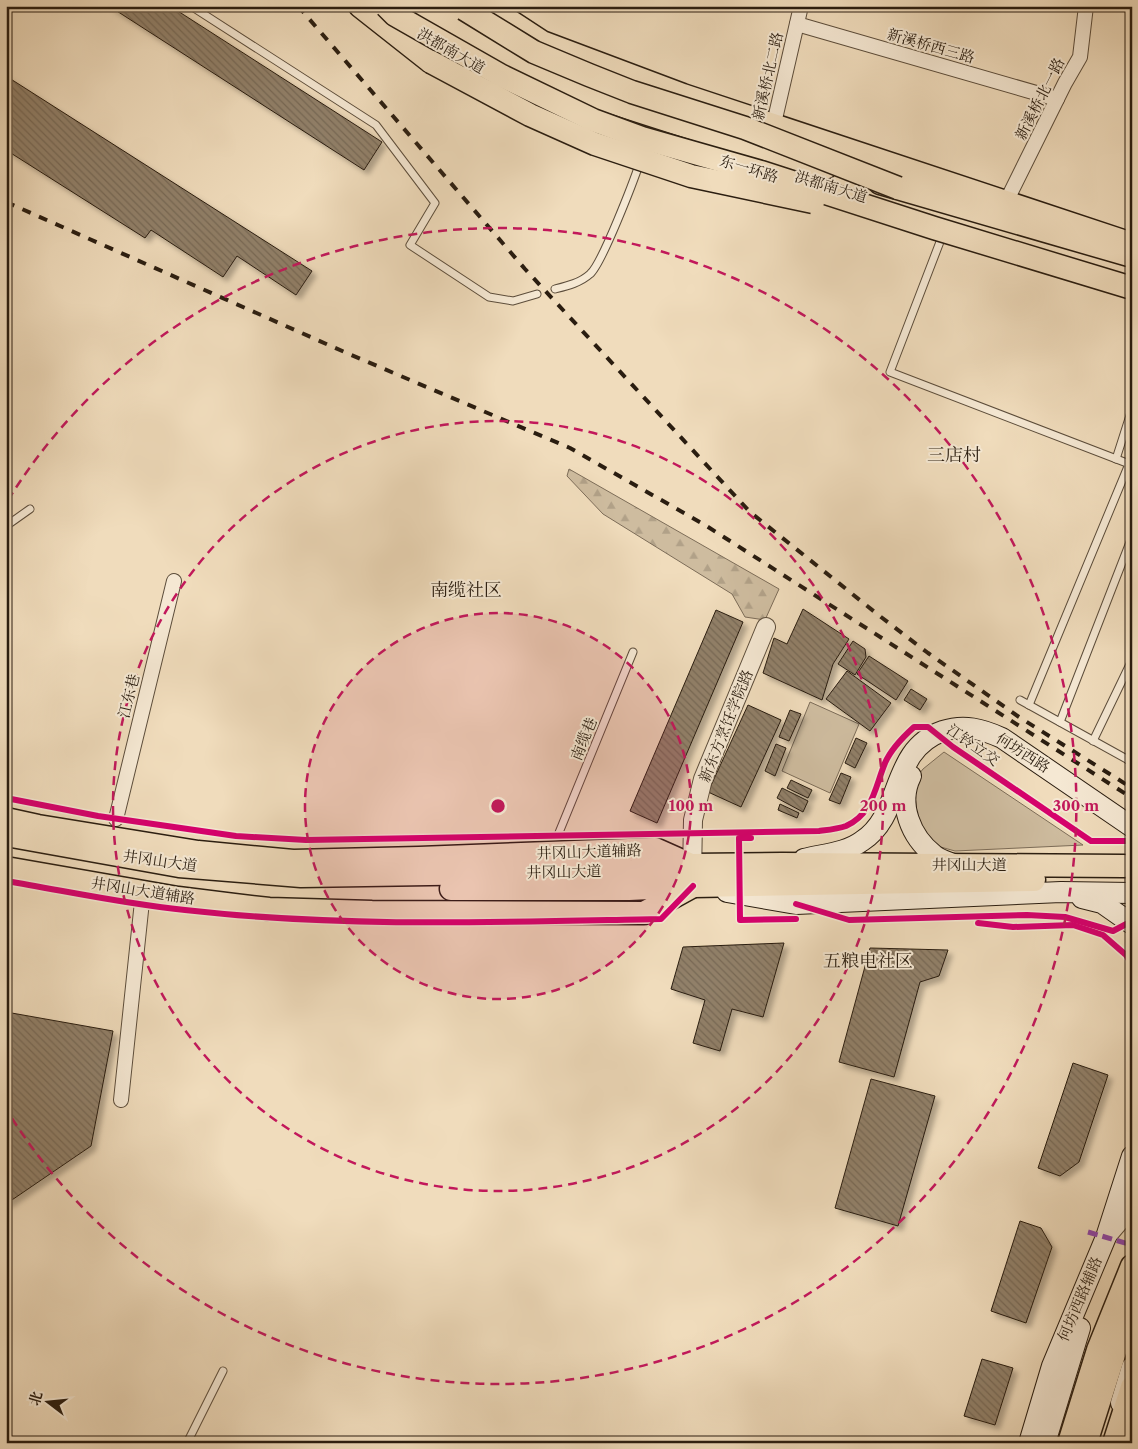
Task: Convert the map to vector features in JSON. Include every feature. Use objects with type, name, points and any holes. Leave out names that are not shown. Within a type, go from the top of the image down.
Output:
[{"type":"main road","points":[[360,6],[431,62],[530,115],[595,144],[691,176],[941,225]]},
{"type":"main road","name":"洪都南大道","points":[[373,6],[512,87],[618,123],[941,225],[1132,278]]},
{"type":"main road","name":"东一环路","points":[[386,6],[395,15],[502,76],[642,146],[761,172],[941,225],[1132,288]]},
{"type":"main road","name":"东一环路","points":[[425,6],[508,56],[598,98],[766,152],[1132,256]]},
{"type":"main road","points":[[487,6],[542,42],[683,94],[1132,244]]},
{"type":"main road","points":[[462,7],[534,52],[589,75],[632,92],[745,128],[898,188]]},
{"type":"main road","name":"何坊西路","points":[[782,864],[846,849],[863,841],[881,822],[892,802],[902,771],[910,755],[934,740],[962,733],[992,746],[1018,761],[1127,831]]},
{"type":"main road","name":"何坊西路","points":[[934,740],[910,779],[906,798],[907,819],[920,841],[935,856],[955,865]]},
{"type":"main road","name":"井冈山大道辅路","points":[[6,819],[198,852],[294,861],[655,849],[692,876],[644,914],[372,912],[269,909],[143,892],[6,868]]},
{"type":"main road","name":"井冈山大道","points":[[6,836],[179,866],[300,876],[633,871],[692,876],[1127,879]]},
{"type":"main road","name":"井冈山大道","points":[[6,848],[176,879],[292,890],[629,889],[692,876],[782,864],[955,865],[1127,879]]},
{"type":"main road","points":[[692,876],[796,904],[1061,892],[1127,879]]},
{"type":"main road","points":[[1061,892],[1102,903],[1132,924]]},
{"type":"main road","name":"何坊西路辅路","points":[[1029,1443],[1052,1366],[1106,1237],[1132,1156]]},
{"type":"main road","points":[[1045,1443],[1106,1237]]},
{"type":"main road","points":[[1069,1443],[1098,1350],[1132,1266]]},
{"type":"main road","points":[[1086,1443],[1132,1297]]},
{"type":"main road","points":[[1094,1443],[1132,1320]]},
{"type":"main road","points":[[1108,1443],[1132,1367]]},
{"type":"main road","points":[[1114,1443],[1132,1387]]},
{"type":"street","name":"新溪桥北二路","points":[[766,152],[801,6]]},
{"type":"street","name":"新溪桥北一路","points":[[1006,202],[1080,57],[1086,6]]},
{"type":"street","name":"新溪桥西三路","points":[[796,24],[1057,100]]},
{"type":"street","name":"江东巷","points":[[116,819],[174,581]]},
{"type":"street","name":"新东方烹饪学院路","points":[[692,876],[693,820],[703,779],[766,627]]},
{"type":"street","points":[[121,1100],[143,892]]},
{"type":"street","points":[[1106,1237],[1132,1207]]},
{"type":"lane","points":[[191,6],[376,125],[435,204],[410,245],[489,297],[513,301],[537,294]]},
{"type":"lane","points":[[555,289],[575,284],[591,274],[602,257],[639,163],[642,146]]},
{"type":"lane","points":[[941,225],[890,372],[1130,465],[1029,705]]},
{"type":"lane","points":[[1116,459],[1132,409]]},
{"type":"lane","points":[[6,526],[30,509]]},
{"type":"lane","points":[[1060,722],[1132,537]]},
{"type":"lane","name":"南缆巷","points":[[558,835],[633,652]]},
{"type":"lane","points":[[1093,740],[1132,660]]},
{"type":"lane","points":[[1020,700],[1130,761],[1132,751]]},
{"type":"lane","points":[[186,1443],[223,1371]]},
{"type":"green space","points":[[569,469],[779,589],[765,620],[745,617],[732,594],[603,514],[567,476]]},
{"type":"green space","points":[[810,702],[859,724],[830,793],[782,771]]},
{"type":"green space","points":[[944,752],[1083,845],[955,851],[937,846],[930,841],[914,814],[916,778],[923,769]]},
{"type":"building","points":[[109,6],[170,6],[382,142],[364,170]]},
{"type":"building","points":[[6,76],[312,271],[296,295],[237,256],[223,277],[151,230],[145,238],[6,150]]},
{"type":"building","points":[[803,609],[849,639],[833,664],[822,700],[763,673],[774,638],[787,644]]},
{"type":"building","points":[[716,610],[743,622],[657,823],[630,811]]},
{"type":"building","points":[[853,641],[865,649],[866,657],[855,675],[838,664]]},
{"type":"building","points":[[869,656],[908,681],[896,700],[857,674]]},
{"type":"building","points":[[847,671],[891,703],[870,731],[826,699]]},
{"type":"building","points":[[911,689],[927,699],[920,710],[904,700]]},
{"type":"building","points":[[748,705],[781,720],[741,807],[708,792]]},
{"type":"building","points":[[790,710],[801,714],[789,741],[779,737]]},
{"type":"building","points":[[856,738],[867,743],[855,768],[845,763]]},
{"type":"building","points":[[776,744],[786,748],[775,776],[765,771]]},
{"type":"building","points":[[841,773],[851,777],[840,804],[829,800]]},
{"type":"building","points":[[791,780],[812,790],[808,798],[787,788]]},
{"type":"building","points":[[782,788],[808,801],[803,812],[777,798]]},
{"type":"building","points":[[780,804],[799,813],[797,818],[778,810]]},
{"type":"building","points":[[784,943],[763,1017],[732,1009],[720,1051],[693,1043],[705,1000],[671,989],[683,947]]},
{"type":"building","points":[[870,948],[948,950],[939,976],[920,982],[894,1077],[839,1062]]},
{"type":"building","points":[[6,1012],[113,1031],[91,1146],[6,1204]]},
{"type":"building","points":[[1073,1063],[1108,1075],[1079,1162],[1060,1176],[1038,1168]]},
{"type":"building","points":[[871,1079],[935,1096],[898,1226],[835,1208]]},
{"type":"building","points":[[1020,1221],[1041,1228],[1052,1247],[1026,1323],[991,1311]]},
{"type":"building","points":[[982,1359],[1013,1368],[995,1425],[964,1416]]},
{"type":"tunnel","points":[[1124,878],[1132,878]]},
{"type":"railway","points":[[298,6],[525,269],[750,512],[928,653],[1019,717],[1132,788]]},
{"type":"railway","points":[[6,202],[349,354],[570,448],[705,525],[1132,798]]},
{"type":"marked path","points":[[1088,1232],[1132,1245]]},
{"type":"cycle path","name":"江铃立交","points":[[6,798],[98,816],[236,836],[306,840],[819,831],[836,829],[855,821],[868,807],[885,763],[894,748],[914,727],[928,727],[953,747],[1091,841],[1132,841]]},
{"type":"cycle path","points":[[751,838],[739,838],[740,920],[796,919]]},
{"type":"cycle path","points":[[6,881],[118,901],[185,910],[244,916],[363,922],[661,919],[693,886]]},
{"type":"cycle path","points":[[796,904],[849,920],[1027,915],[1065,917],[1113,931],[1132,921]]},
{"type":"cycle path","points":[[978,923],[1013,927],[1073,925],[1103,935],[1126,955],[1132,965]]},
{"type":"district","name":"三店村","points":[[954,455]]},
{"type":"district","name":"南缆社区","points":[[466,590]]},
{"type":"district","name":"五粮电社区","points":[[868,961]]}]
